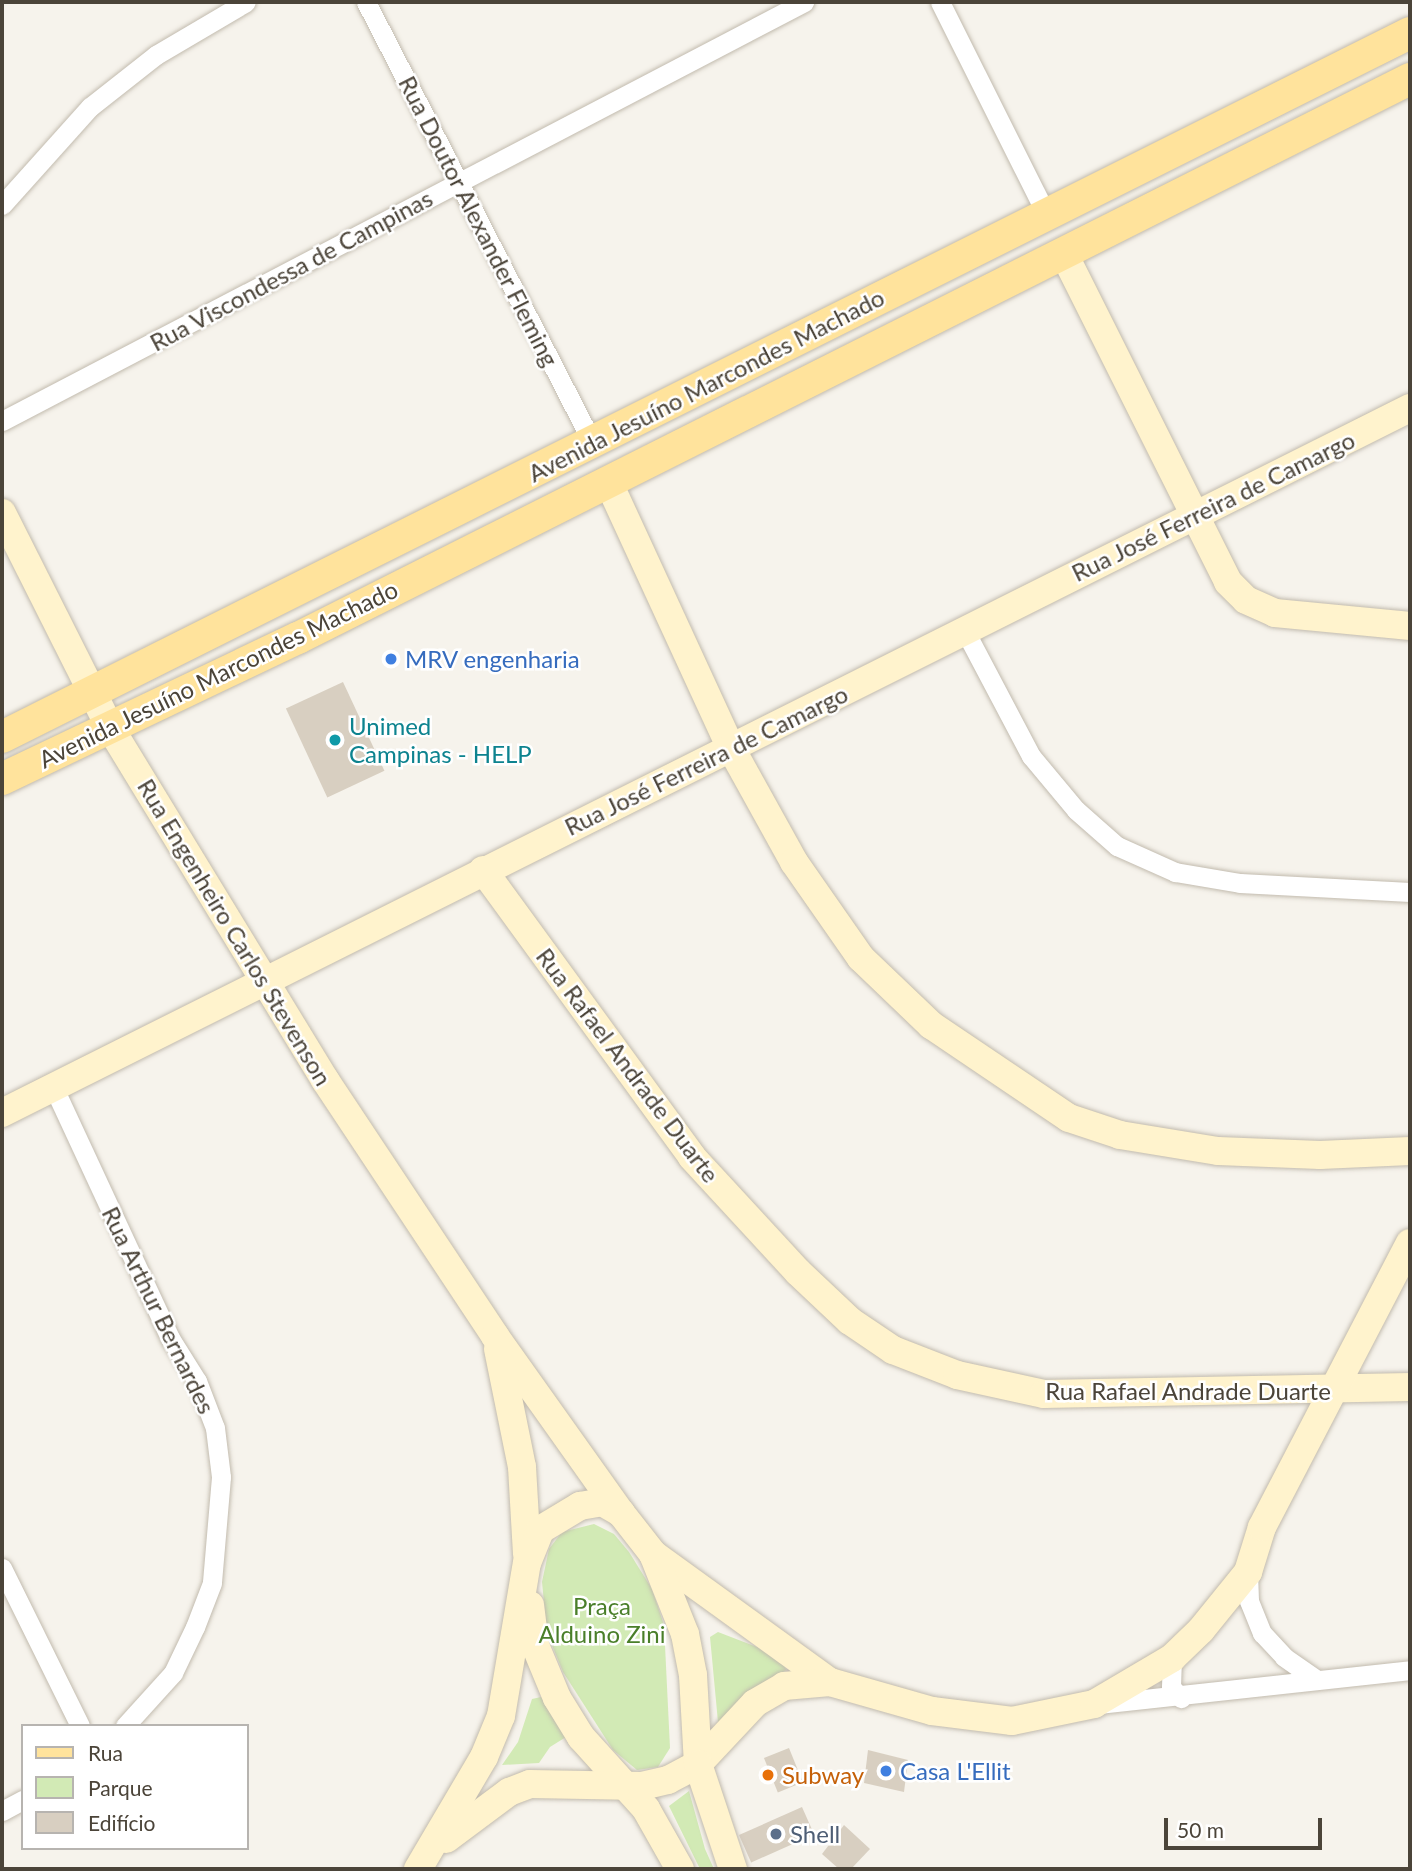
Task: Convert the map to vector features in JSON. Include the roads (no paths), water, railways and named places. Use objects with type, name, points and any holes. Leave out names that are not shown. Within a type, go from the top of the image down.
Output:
[{"type":"main road","name":"Avenida Jesuíno Marcondes Machado","points":[[2,737],[92,691],[237,623],[754,360],[1410,33]]},
{"type":"main road","points":[[1330,73],[1349,109]]},
{"type":"main road","name":"Avenida Jesuíno Marcondes Machado","points":[[2,779],[387,593],[1410,79]]},
{"type":"main road","points":[[858,309],[879,344]]},
{"type":"main road","points":[[754,360],[774,397]]},
{"type":"main road","points":[[369,555],[387,593]]},
{"type":"main road","points":[[237,623],[254,659]]},
{"type":"street","points":[[2,205],[90,107],[156,55],[246,2]]},
{"type":"street","name":"Rua Doutor Alexander Fleming","points":[[366,2],[592,442]]},
{"type":"street","name":"Rua Viscondessa de Campinas","points":[[2,421],[804,2]]},
{"type":"street","points":[[940,2],[1046,214]]},
{"type":"street","points":[[1063,251],[1228,582],[1246,600],[1294,617],[1410,626]]},
{"type":"street","name":"Rua José Ferreira de Camargo","points":[[2,1113],[484,870],[732,750],[964,629],[1410,408]]},
{"type":"street","points":[[608,481],[732,750],[794,862],[861,958],[931,1025],[1069,1118],[1120,1135],[1218,1151],[1320,1156],[1410,1152]]},
{"type":"street","name":"Rua Engenheiro Carlos Stevenson","points":[[2,513],[109,726],[265,982],[495,1336],[653,1554]]},
{"type":"street","points":[[964,629],[1031,756],[1076,810],[1117,846],[1175,872],[1240,883],[1410,892]]},
{"type":"street","name":"Rua Rafael Andrade Duarte","points":[[484,870],[692,1157],[798,1272],[849,1321],[893,1350],[957,1375],[1044,1394],[1331,1391],[1410,1387]]},
{"type":"street","name":"Rua Arthur Bernardes","points":[[54,1088],[170,1338],[197,1381],[215,1428],[221,1477],[212,1583],[173,1673],[127,1724]]},
{"type":"street","points":[[1317,1680],[1284,1657],[1262,1633],[1249,1601],[1248,1572],[1262,1527],[1410,1243]]},
{"type":"street","name":"Rua Engenheiro Carlos Stevenson","points":[[495,1336],[522,1467],[527,1563]]},
{"type":"street","points":[[425,1860],[484,1757],[501,1716],[527,1563],[540,1530],[566,1512],[602,1502],[621,1513]]},
{"type":"street","points":[[653,1554],[831,1682],[932,1711],[1012,1721],[1094,1704],[1181,1698],[1410,1670]]},
{"type":"street","points":[[653,1554],[685,1633],[693,1675],[698,1765],[733,1869]]},
{"type":"street","points":[[527,1563],[535,1645],[545,1672],[581,1737],[661,1830],[680,1869]]},
{"type":"street","points":[[2,1568],[79,1724]]},
{"type":"street","points":[[1094,1704],[1172,1658],[1201,1630],[1248,1572]]},
{"type":"street","points":[[1172,1658],[1171,1687],[1181,1698]]},
{"type":"street","points":[[425,1860],[509,1792],[530,1784],[652,1785],[698,1765],[755,1703],[784,1686],[831,1682]]},
{"type":"place","name":"MRV engenharia","points":[[391,659]]},
{"type":"place","name":"Unimed Campinas - HELP","points":[[335,740]]},
{"type":"place","name":"Casa L'Ellit","points":[[886,1771]]},
{"type":"place","name":"Subway","points":[[768,1775]]},
{"type":"place","name":"Shell","points":[[776,1834]]},
{"type":"park label","name":"Praça Alduino Zini","points":[[602,1620]]}]
